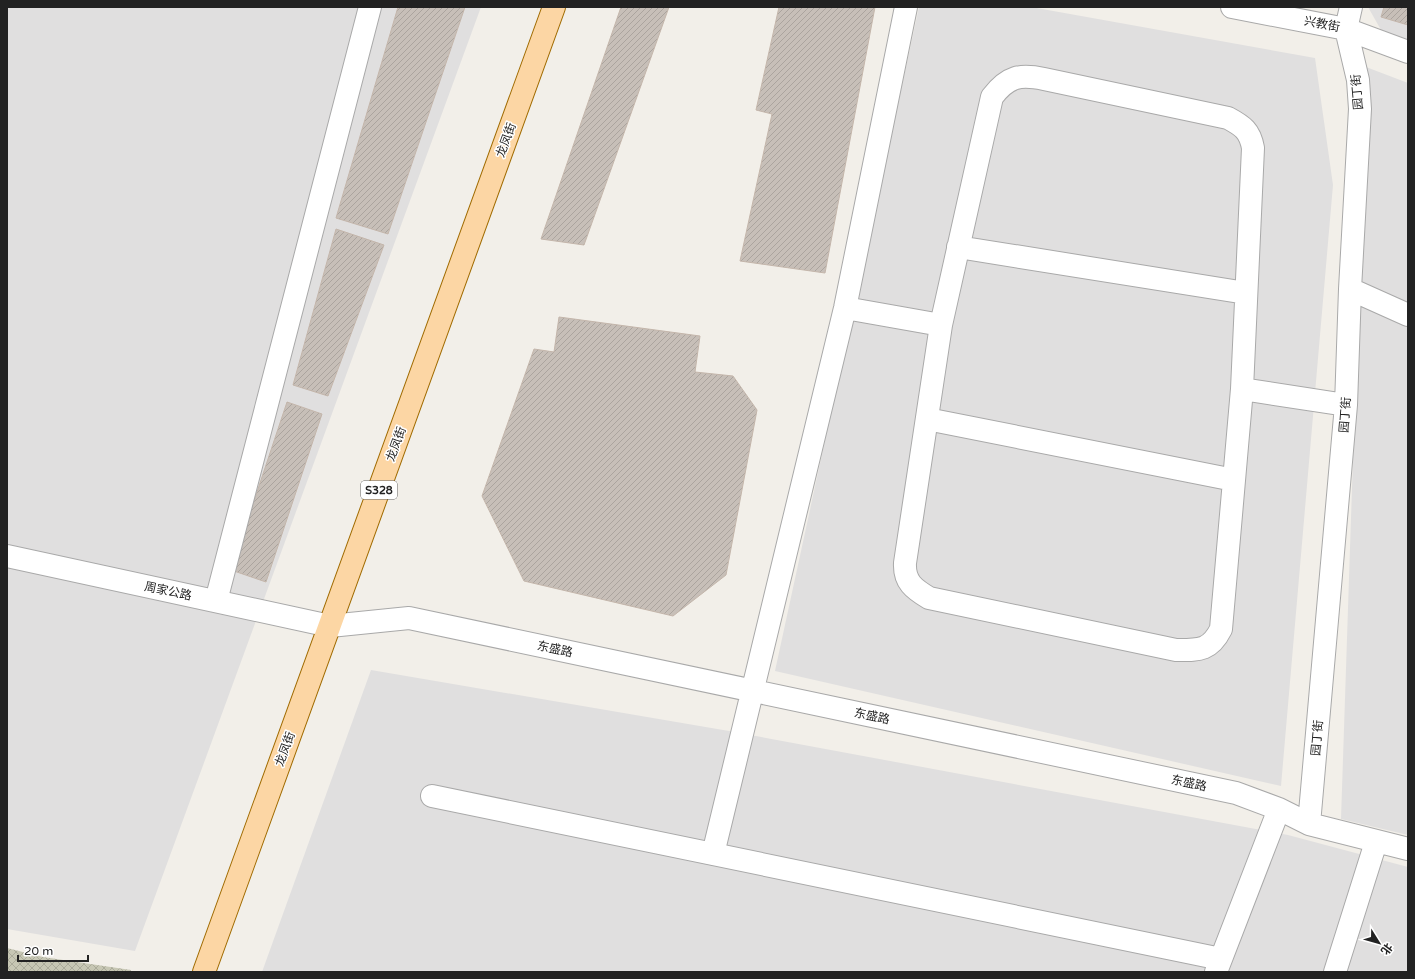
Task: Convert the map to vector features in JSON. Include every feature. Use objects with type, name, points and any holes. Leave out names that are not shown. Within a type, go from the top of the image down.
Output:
[{"type":"main road","name":"龙凤街","points":[[204,972],[554,7]]},
{"type":"street","points":[[216,601],[370,7]]},
{"type":"street","points":[[713,854],[754,691],[845,308],[906,7]]},
{"type":"street","name":"兴教街","points":[[1232,7],[1346,29],[1408,52]]},
{"type":"street","name":"园丁街","points":[[1309,824],[1346,405],[1350,289],[1360,109],[1358,80],[1346,29],[1351,7]]},
{"type":"street","points":[[1027,76],[1228,118],[1243,126],[1251,136],[1253,148],[1246,293],[1242,389],[1221,629],[1215,641],[1208,646],[1195,650],[1176,650],[929,598],[917,591],[908,581],[905,573],[941,325],[992,97],[1000,86],[1014,78],[1027,76]]},
{"type":"street","points":[[958,247],[1246,293]]},
{"type":"street","points":[[1350,289],[1408,315]]},
{"type":"street","points":[[845,308],[941,325]]},
{"type":"street","points":[[1242,389],[1346,405]]},
{"type":"street","points":[[927,418],[1234,480]]},
{"type":"street","name":"周家公路","points":[[7,556],[330,626]]},
{"type":"street","name":"东盛路","points":[[330,626],[409,618],[1236,793],[1279,809],[1309,824],[1408,849]]},
{"type":"street","points":[[432,796],[713,854],[1219,966],[1279,809]]},
{"type":"street","points":[[1335,972],[1376,842]]},
{"type":"shaded area","points":[[7,7],[481,7],[135,951],[7,929]]},
{"type":"shaded area","points":[[919,7],[1031,7],[1315,58],[1333,185],[1281,786],[775,671]]},
{"type":"shaded area","points":[[1368,7],[1408,7],[1408,40],[1381,30]]},
{"type":"shaded area","points":[[1366,67],[1408,83],[1408,835],[1341,819]]},
{"type":"shaded area","points":[[371,670],[729,731],[1288,835],[1408,867],[1408,972],[262,972]]},
{"type":"shaded area","points":[[7,948],[43,957],[131,970],[130,972],[7,972]]},
{"type":"building","points":[[398,7],[465,7],[388,234],[336,218]]},
{"type":"building","points":[[621,7],[669,7],[584,245],[541,239]]},
{"type":"building","points":[[779,7],[875,7],[825,273],[740,261],[772,114],[756,110]]},
{"type":"building","points":[[1384,7],[1408,7],[1408,25],[1381,17]]},
{"type":"building","points":[[336,229],[384,245],[328,396],[293,385]]},
{"type":"building","points":[[559,317],[700,336],[695,372],[733,376],[757,410],[726,575],[673,616],[524,581],[482,496],[534,349],[554,352]]},
{"type":"building","points":[[287,402],[322,414],[266,582],[231,570]]}]
